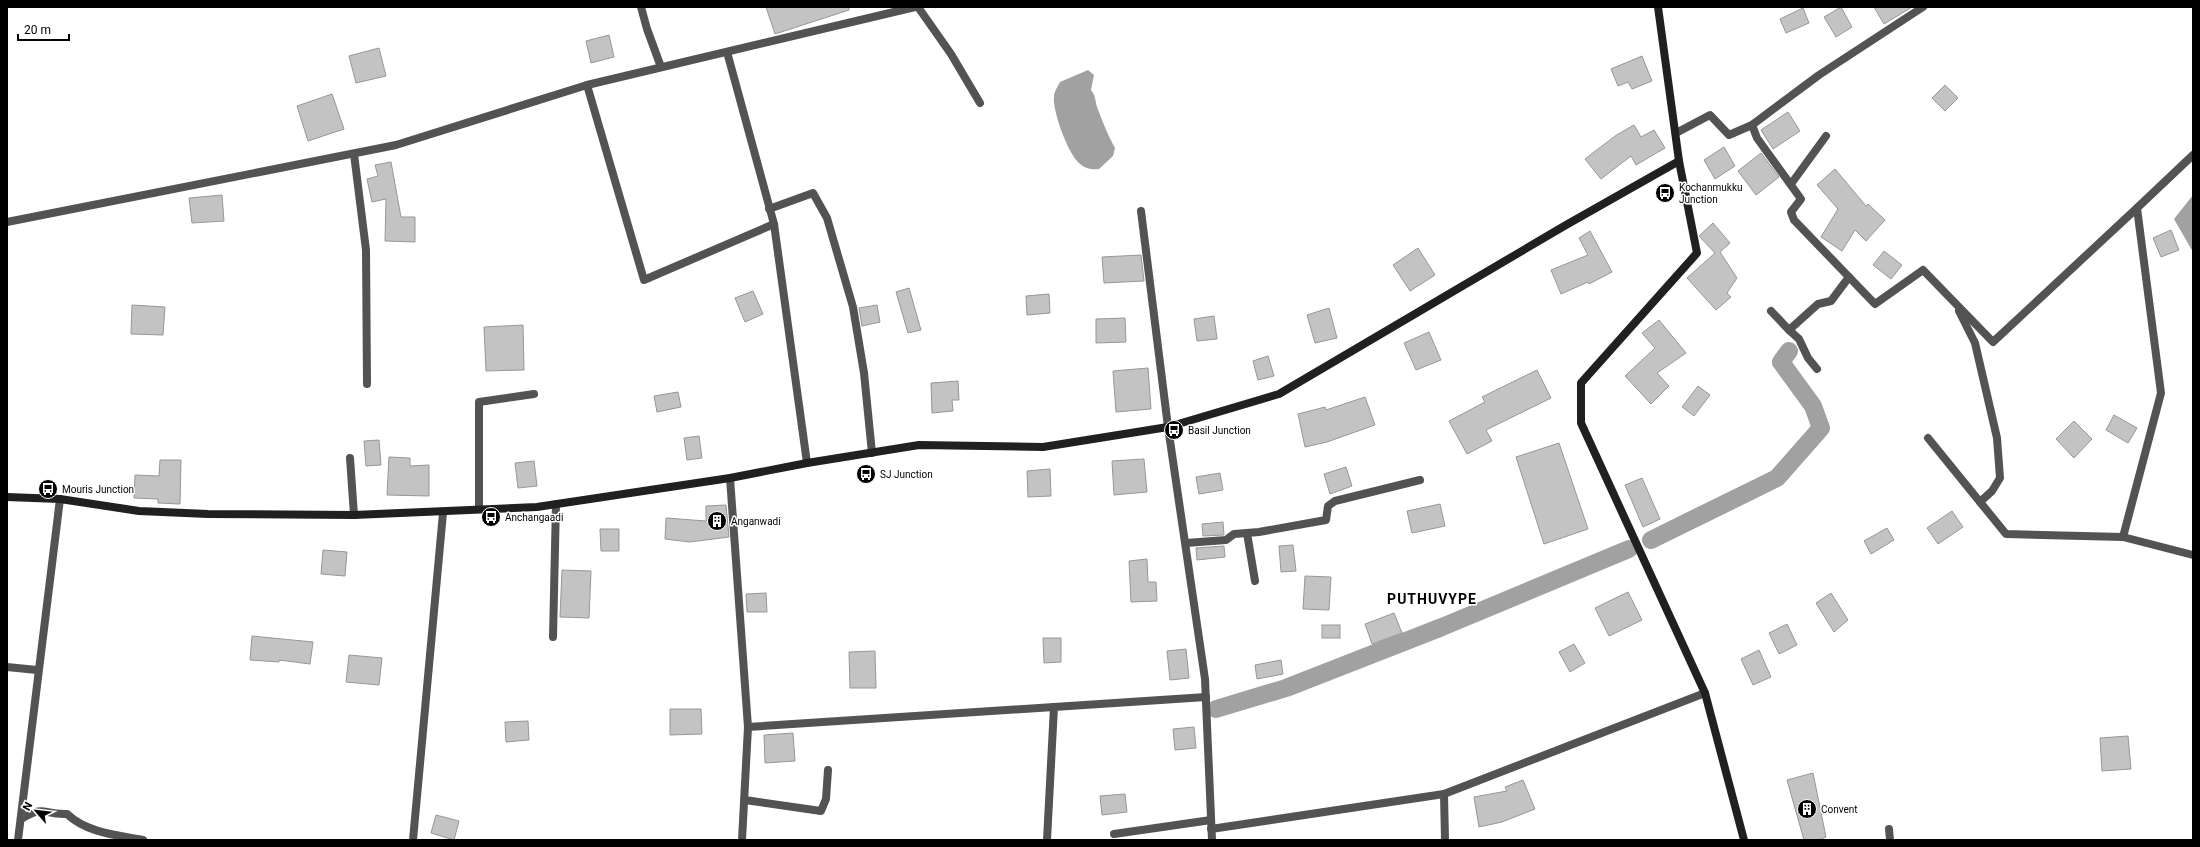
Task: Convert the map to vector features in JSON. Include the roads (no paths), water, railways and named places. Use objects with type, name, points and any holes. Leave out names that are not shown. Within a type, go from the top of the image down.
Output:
[{"type":"main road","points":[[1658,7],[1679,161],[1697,253],[1581,383],[1581,424],[1704,693],[1744,840]]},
{"type":"main road","points":[[7,496],[60,499],[139,511],[208,514],[354,515],[537,507],[730,478],[807,463],[919,445],[1043,447],[1168,427],[1279,394],[1566,225],[1679,161]]},
{"type":"street","points":[[641,7],[647,29],[661,67]]},
{"type":"street","points":[[7,222],[396,146],[586,85],[915,7]]},
{"type":"street","points":[[918,7],[955,60],[980,103]]},
{"type":"street","points":[[1676,133],[1710,115],[1729,135],[1752,126],[1819,76],[1922,7]]},
{"type":"street","points":[[727,52],[774,224],[807,463]]},
{"type":"street","points":[[586,85],[644,280],[774,224]]},
{"type":"street","points":[[1752,126],[1757,138],[1801,199],[1791,212],[1794,220],[1875,304],[1923,270],[1993,342],[2193,155]]},
{"type":"street","points":[[1791,184],[1826,136]]},
{"type":"street","points":[[354,154],[366,250],[367,384]]},
{"type":"street","points":[[769,209],[813,193],[827,218],[853,307],[864,373],[872,453]]},
{"type":"street","points":[[2123,537],[2161,393],[2137,208]]},
{"type":"street","points":[[1141,211],[1168,427],[1186,543],[1206,697],[1212,840]]},
{"type":"street","points":[[1790,330],[1812,308],[1818,304],[1831,301],[1849,277]]},
{"type":"street","points":[[1956,304],[1975,343],[1997,438],[2000,478],[1992,491],[1980,502]]},
{"type":"street","points":[[1771,311],[1799,339],[1815,366]]},
{"type":"street","points":[[479,509],[479,402],[534,394]]},
{"type":"street","points":[[1928,438],[2006,534],[2123,537],[2193,555]]},
{"type":"street","points":[[350,458],[354,515]]},
{"type":"street","points":[[730,478],[748,727],[744,776],[742,840]]},
{"type":"street","points":[[1186,543],[1226,540],[1234,534],[1326,520],[1328,506],[1335,501],[1420,480]]},
{"type":"street","points":[[18,840],[60,499]]},
{"type":"street","points":[[553,637],[556,504]]},
{"type":"street","points":[[412,840],[443,512]]},
{"type":"street","points":[[1247,533],[1255,581]]},
{"type":"street","points":[[7,667],[38,670]]},
{"type":"street","points":[[1211,829],[1444,794],[1704,693]]},
{"type":"street","points":[[748,727],[1206,697]]},
{"type":"street","points":[[1047,840],[1054,707]]},
{"type":"street","points":[[744,800],[821,811],[826,799],[828,770]]},
{"type":"street","points":[[1444,794],[1445,840]]},
{"type":"street","points":[[20,819],[36,810],[43,809],[55,814],[67,814],[75,822],[88,828],[143,840]]},
{"type":"street","points":[[1114,834],[1211,820]]},
{"type":"street","points":[[1889,829],[1890,840]]},
{"type":"waterway","points":[[1651,540],[1777,478],[1821,428],[1813,406],[1781,362],[1789,351]]},
{"type":"waterway","points":[[1216,709],[1286,688],[1442,627],[1629,549]]},
{"type":"place","name":"Kochanmukku Junction","points":[[1665,193]]},
{"type":"place","name":"Basil Junction","points":[[1174,430]]},
{"type":"place","name":"SJ Junction","points":[[866,474]]},
{"type":"place","name":"Mouris Junction","points":[[48,489]]},
{"type":"place","name":"Anchangaadi","points":[[491,517]]},
{"type":"place","name":"Anganwadi","points":[[717,521]]},
{"type":"place","name":"Convent","points":[[1807,809]]},
{"type":"district","name":"PUTHUVYPE","points":[[1432,599]]}]
